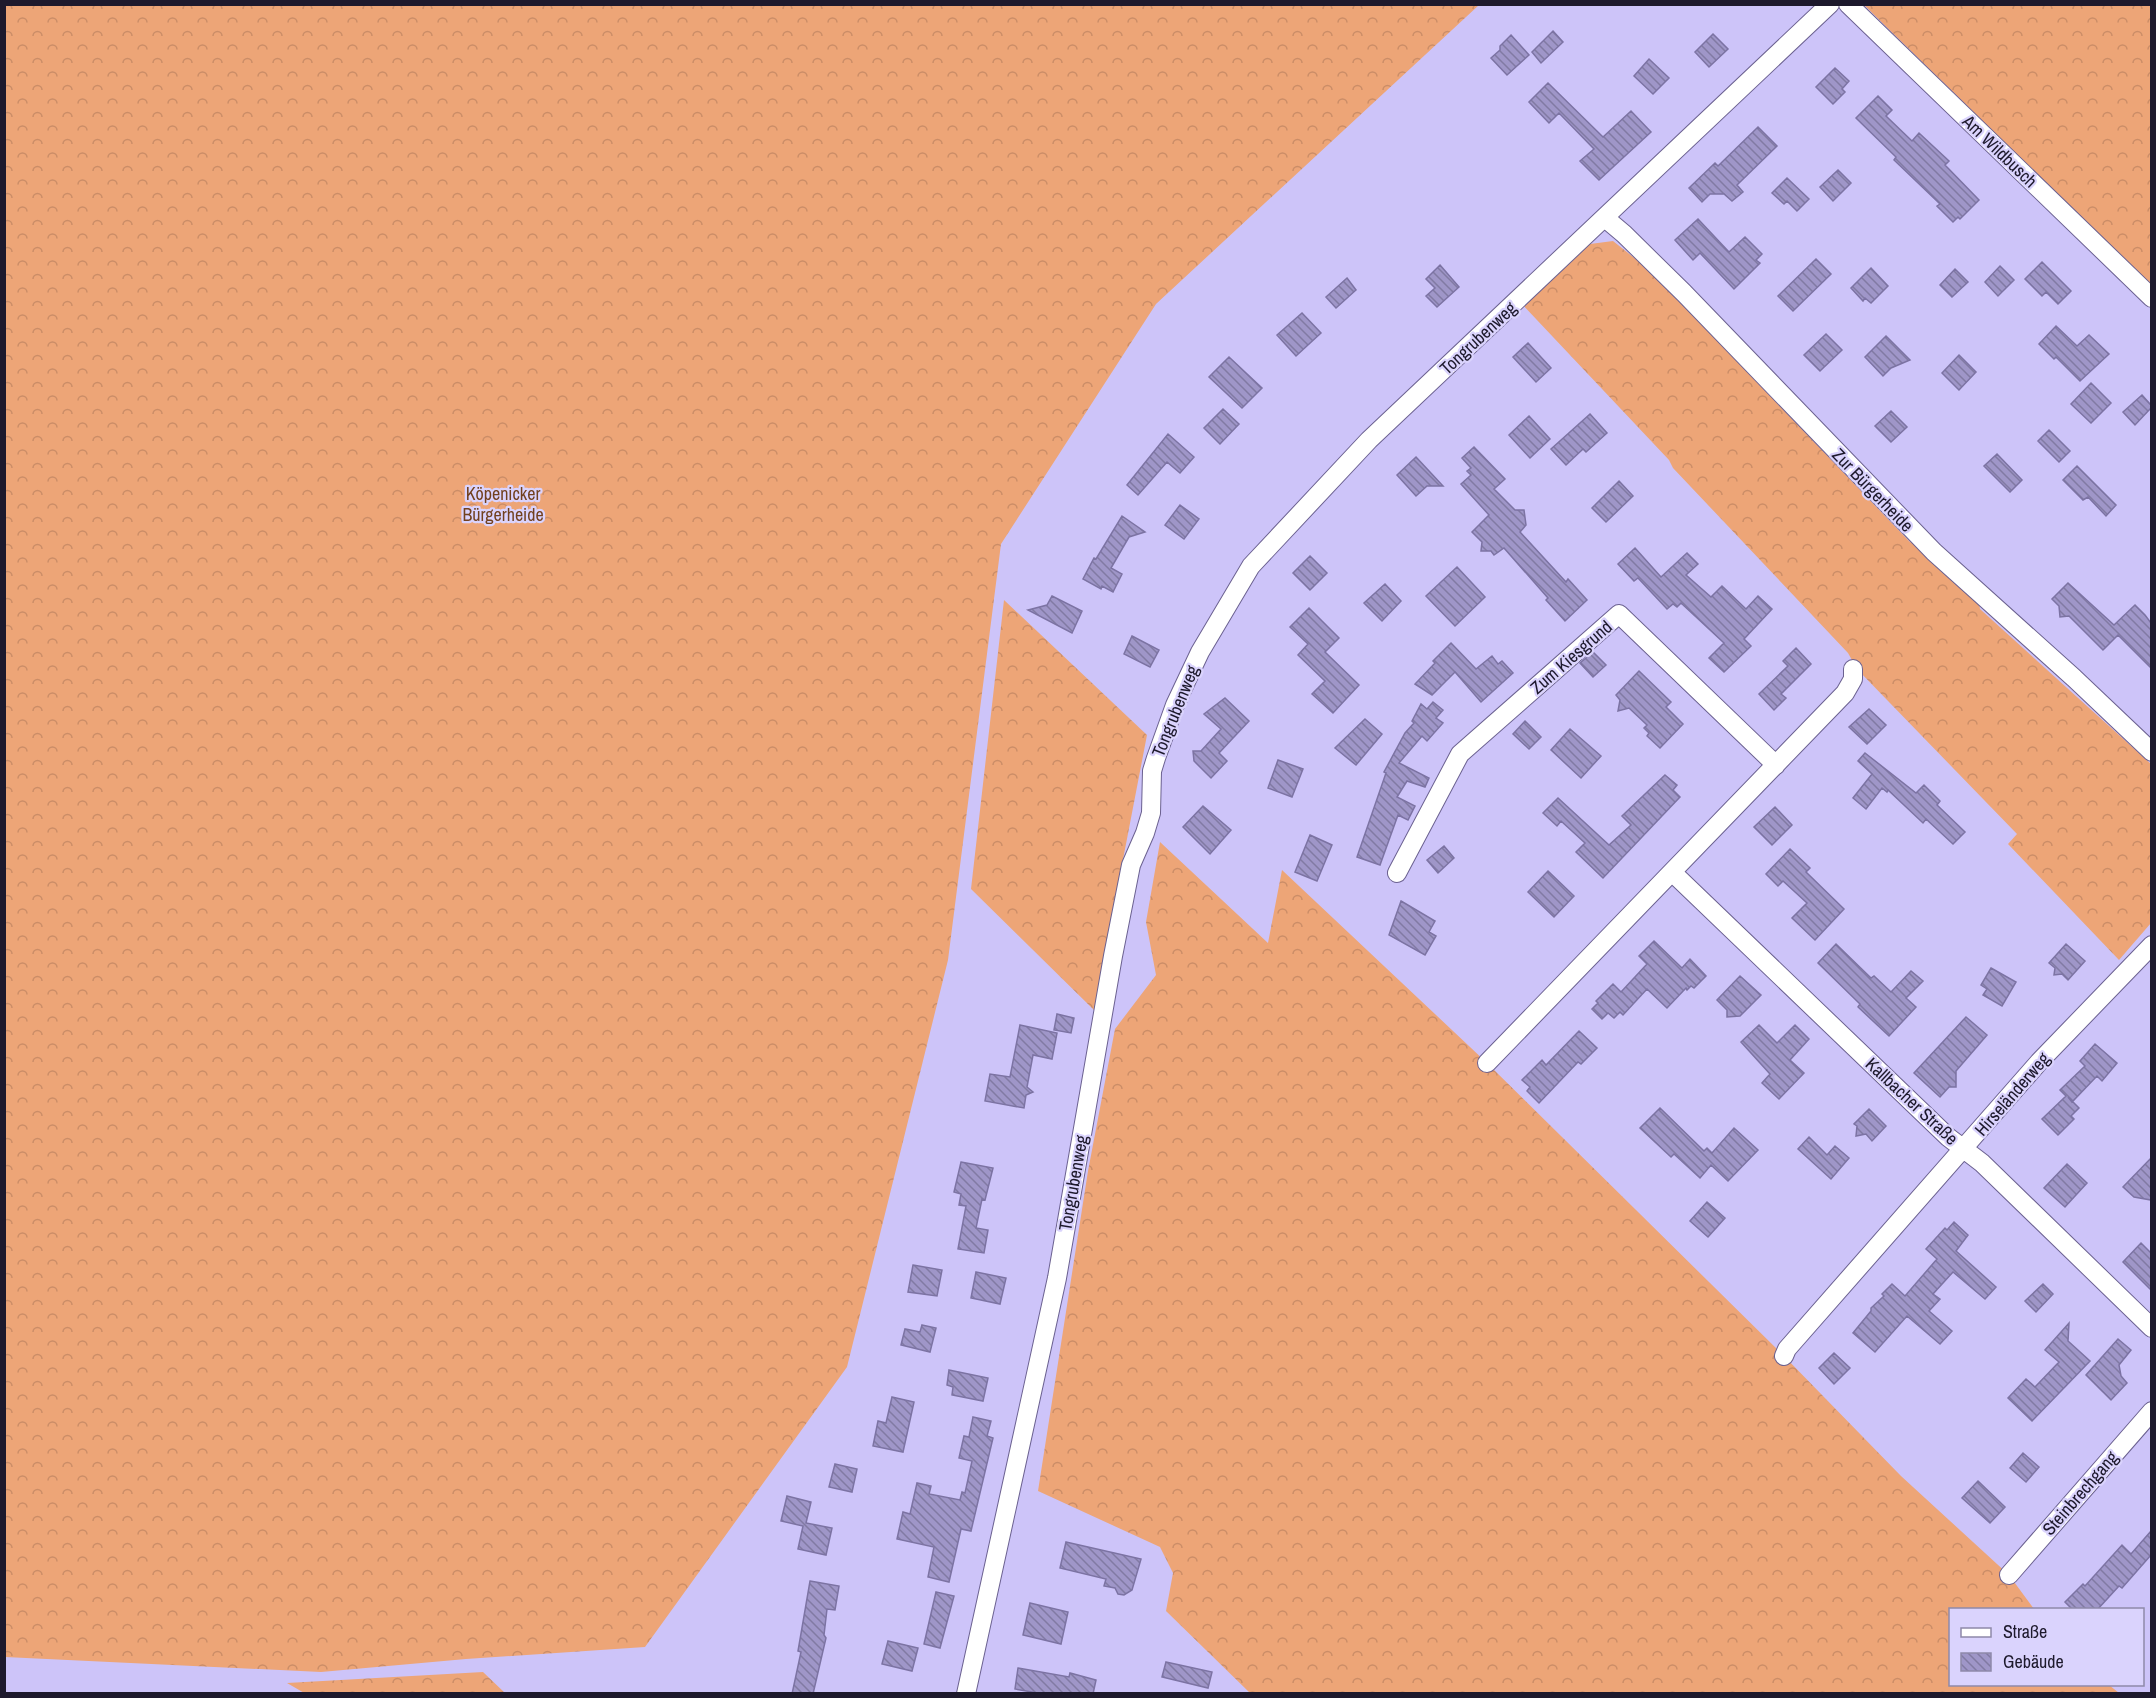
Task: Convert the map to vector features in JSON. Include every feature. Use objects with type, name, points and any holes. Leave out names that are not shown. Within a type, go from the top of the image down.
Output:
[{"type":"street","name":"Tongrubenweg","points":[[966,1694],[997,1562],[1057,1278],[1120,916],[1131,866],[1145,833],[1150,813],[1154,765],[1175,705],[1200,652],[1251,566],[1369,440],[1830,4]]},
{"type":"street","name":"Am Wildbusch","points":[[1848,4],[2151,298]]},
{"type":"street","name":"Zur Bürgerheide","points":[[1605,218],[1692,300],[1934,552],[2074,678],[2151,752]]},
{"type":"street","name":"Zum Kiesgrund","points":[[1397,873],[1460,754],[1619,614],[1776,765]]},
{"type":"street","points":[[1487,1063],[1845,693],[1853,678],[1853,669]]},
{"type":"street","name":"Kallbacher Straße","points":[[1673,873],[1948,1137],[1990,1170],[2151,1328]]},
{"type":"street","name":"Hirseländerweg","points":[[1784,1356],[2039,1062],[2151,945]]},
{"type":"street","name":"Steinbrechgang","points":[[2009,1575],[2151,1411]]},
{"type":"green space","name":"Köpenicker Bürgerheide","points":[[5,4],[1479,5],[1156,304],[1001,544],[948,960],[847,1367],[645,1647],[466,1659],[321,1672],[5,1657]]},
{"type":"green space","points":[[1864,5],[2151,5],[2151,286]]},
{"type":"green space","points":[[1613,241],[1637,260],[1682,304],[1910,542],[1918,545],[1978,598],[1980,609],[2151,764],[2151,923],[2119,960],[2008,844],[2017,834],[1857,669],[1848,653],[1520,302],[1590,244]]},
{"type":"green space","points":[[1004,600],[1147,735],[1094,1010],[971,889]]},
{"type":"green space","points":[[1160,842],[1268,943],[1282,870],[1487,1063],[1784,1356],[1901,1476],[2009,1575],[2033,1608],[1949,1608],[1949,1686],[2110,1686],[2119,1693],[1250,1693],[1166,1611],[1173,1573],[1160,1547],[1038,1491],[1088,1171],[1115,1029],[1156,975],[1146,922]]},
{"type":"green space","points":[[483,1672],[505,1693],[306,1694],[287,1683]]},
{"type":"building","points":[[1553,31],[1563,42],[1541,63],[1532,52]]},
{"type":"building","points":[[1713,34],[1728,49],[1709,67],[1695,52]]},
{"type":"building","points":[[1511,35],[1529,55],[1507,75],[1491,58]]},
{"type":"building","points":[[1649,59],[1669,78],[1653,94],[1634,76]]},
{"type":"building","points":[[1835,68],[1849,81],[1842,89],[1845,92],[1833,104],[1816,87]]},
{"type":"building","points":[[1548,83],[1603,137],[1631,111],[1651,132],[1599,180],[1580,161],[1594,149],[1559,113],[1549,123],[1529,102]]},
{"type":"building","points":[[1878,96],[1892,110],[1886,116],[1912,141],[1919,133],[1949,161],[1945,165],[1979,200],[1960,219],[1958,217],[1953,222],[1937,206],[1940,204],[1894,160],[1896,157],[1856,118]]},
{"type":"building","points":[[1758,127],[1777,146],[1737,185],[1743,192],[1732,201],[1724,194],[1710,194],[1702,202],[1689,188],[1715,163],[1718,166]]},
{"type":"building","points":[[1838,170],[1851,183],[1833,201],[1820,187]]},
{"type":"building","points":[[1787,178],[1809,199],[1797,211],[1787,201],[1784,204],[1772,193]]},
{"type":"building","points":[[1698,219],[1729,252],[1745,237],[1762,254],[1756,260],[1760,263],[1734,289],[1700,253],[1693,260],[1675,240]]},
{"type":"building","points":[[1816,259],[1831,274],[1793,311],[1778,296]]},
{"type":"building","points":[[2042,262],[2071,291],[2058,304],[2046,292],[2042,296],[2025,279]]},
{"type":"building","points":[[1440,265],[1459,287],[1437,307],[1426,296],[1435,288],[1426,279]]},
{"type":"building","points":[[2000,266],[2014,280],[1998,296],[1985,282]]},
{"type":"building","points":[[1871,268],[1888,286],[1871,303],[1865,298],[1863,301],[1851,288]]},
{"type":"building","points":[[1955,269],[1968,282],[1952,297],[1940,285]]},
{"type":"building","points":[[1347,278],[1356,290],[1336,308],[1326,297]]},
{"type":"building","points":[[1302,313],[1321,333],[1296,356],[1277,335]]},
{"type":"building","points":[[2056,326],[2077,346],[2089,335],[2109,354],[2080,381],[2039,344]]},
{"type":"building","points":[[1826,334],[1842,350],[1820,371],[1804,355]]},
{"type":"building","points":[[1886,336],[1910,360],[1891,368],[1883,376],[1865,357]]},
{"type":"building","points":[[1528,343],[1551,368],[1536,382],[1513,357]]},
{"type":"building","points":[[1959,355],[1976,372],[1959,390],[1942,373]]},
{"type":"building","points":[[1229,357],[1262,388],[1242,408],[1209,377]]},
{"type":"building","points":[[2091,383],[2111,403],[2091,423],[2071,404]]},
{"type":"building","points":[[2142,395],[2151,408],[2135,425],[2123,412]]},
{"type":"building","points":[[1223,409],[1239,424],[1220,444],[1204,428]]},
{"type":"building","points":[[1891,411],[1907,427],[1891,442],[1875,426]]},
{"type":"building","points":[[1590,414],[1607,433],[1586,452],[1583,449],[1566,465],[1551,449]]},
{"type":"building","points":[[1529,416],[1550,439],[1530,458],[1509,435]]},
{"type":"building","points":[[2049,430],[2070,451],[2059,462],[2038,441]]},
{"type":"building","points":[[1168,434],[1194,457],[1180,473],[1167,462],[1138,495],[1127,485]]},
{"type":"building","points":[[1474,447],[1505,479],[1494,489],[1515,510],[1524,510],[1526,525],[1520,532],[1566,582],[1568,579],[1587,600],[1565,621],[1504,548],[1494,555],[1491,551],[1481,551],[1482,542],[1472,532],[1489,515],[1461,484],[1471,475],[1467,471],[1471,468],[1462,458]]},
{"type":"building","points":[[1997,454],[2022,480],[2010,492],[1984,466]]},
{"type":"building","points":[[1416,457],[1443,486],[1427,486],[1416,496],[1397,475]]},
{"type":"building","points":[[2077,466],[2116,505],[2106,516],[2088,497],[2083,500],[2063,480]]},
{"type":"building","points":[[1619,481],[1633,496],[1606,522],[1592,508]]},
{"type":"building","points":[[1180,505],[1199,519],[1184,539],[1165,525]]},
{"type":"building","points":[[1122,516],[1145,532],[1129,537],[1111,568],[1122,574],[1113,592],[1102,586],[1101,589],[1083,579]]},
{"type":"building","points":[[1635,548],[1661,577],[1687,553],[1698,564],[1686,575],[1711,597],[1722,586],[1746,609],[1758,596],[1772,609],[1744,639],[1751,646],[1724,672],[1709,658],[1724,643],[1681,603],[1677,607],[1673,604],[1667,609],[1638,578],[1634,581],[1618,564]]},
{"type":"building","points":[[1310,556],[1327,573],[1310,590],[1293,573]]},
{"type":"building","points":[[1457,567],[1485,597],[1455,626],[1426,596]]},
{"type":"building","points":[[2068,583],[2114,625],[2135,605],[2145,615],[2151,623],[2151,668],[2118,635],[2103,650],[2069,616],[2060,617],[2059,606],[2052,599]]},
{"type":"building","points":[[1385,584],[1401,601],[1382,621],[1364,603]]},
{"type":"building","points":[[1052,596],[1082,611],[1072,633],[1028,610],[1047,605]]},
{"type":"building","points":[[1309,608],[1339,638],[1325,652],[1359,685],[1333,713],[1312,694],[1325,681],[1298,655],[1308,644],[1290,627]]},
{"type":"building","points":[[1132,636],[1159,650],[1150,667],[1124,654]]},
{"type":"building","points":[[1451,643],[1476,669],[1492,656],[1498,664],[1502,661],[1513,673],[1481,702],[1455,672],[1432,695],[1415,684]]},
{"type":"building","points":[[1796,648],[1811,664],[1781,694],[1786,698],[1774,710],[1759,694],[1788,666],[1783,661]]},
{"type":"building","points":[[1593,652],[1606,665],[1593,677],[1580,663]]},
{"type":"building","points":[[1639,671],[1671,702],[1666,707],[1683,724],[1660,748],[1647,736],[1649,733],[1644,728],[1647,725],[1629,708],[1618,711],[1620,700],[1616,695]]},
{"type":"building","points":[[1225,698],[1249,721],[1219,753],[1227,761],[1211,778],[1194,761],[1193,751],[1201,751],[1221,729],[1204,714]]},
{"type":"building","points":[[1433,702],[1443,710],[1436,718],[1443,723],[1427,741],[1422,736],[1399,763],[1429,778],[1425,787],[1407,781],[1397,797],[1415,806],[1408,820],[1398,815],[1380,865],[1357,857],[1386,773],[1384,772],[1405,733],[1414,723],[1412,721],[1421,704],[1427,709]]},
{"type":"building","points":[[1869,709],[1886,725],[1867,744],[1849,727]]},
{"type":"building","points":[[1365,719],[1382,734],[1356,765],[1335,748]]},
{"type":"building","points":[[1525,721],[1541,737],[1529,749],[1513,734]]},
{"type":"building","points":[[1570,729],[1601,756],[1581,778],[1551,750]]},
{"type":"building","points":[[1865,753],[1916,793],[1924,785],[1940,801],[1937,805],[1965,832],[1953,844],[1926,819],[1923,823],[1888,790],[1887,792],[1882,788],[1866,809],[1853,798],[1872,774],[1858,761]]},
{"type":"building","points":[[1278,760],[1303,769],[1292,797],[1268,788]]},
{"type":"building","points":[[1665,775],[1677,785],[1673,790],[1680,797],[1603,878],[1576,852],[1585,843],[1561,821],[1557,826],[1543,813],[1558,798],[1609,845],[1631,825],[1622,816]]},
{"type":"building","points":[[1203,806],[1231,830],[1210,854],[1183,827]]},
{"type":"building","points":[[1775,807],[1792,825],[1772,845],[1754,827]]},
{"type":"building","points":[[1310,835],[1332,845],[1317,881],[1295,872]]},
{"type":"building","points":[[1444,846],[1454,858],[1438,873],[1427,860]]},
{"type":"building","points":[[1790,849],[1810,868],[1806,872],[1844,909],[1815,940],[1792,918],[1807,903],[1783,881],[1778,886],[1766,874]]},
{"type":"building","points":[[1548,871],[1574,896],[1554,917],[1528,892]]},
{"type":"building","points":[[1401,901],[1435,921],[1429,932],[1436,936],[1425,955],[1389,935]]},
{"type":"building","points":[[1654,941],[1682,968],[1690,959],[1706,976],[1694,988],[1691,986],[1687,990],[1686,988],[1667,1008],[1647,989],[1623,1015],[1620,1012],[1614,1018],[1608,1013],[1602,1019],[1592,1009],[1598,1003],[1596,1001],[1613,984],[1621,992],[1647,964],[1639,956]]},
{"type":"building","points":[[1836,944],[1871,978],[1874,976],[1891,992],[1911,971],[1923,981],[1906,998],[1916,1007],[1889,1036],[1858,1007],[1860,1004],[1818,963]]},
{"type":"building","points":[[2066,944],[2085,961],[2068,980],[2062,974],[2054,975],[2055,968],[2049,963]]},
{"type":"building","points":[[1991,968],[2016,982],[2002,1006],[1983,995],[1987,989],[1981,985]]},
{"type":"building","points":[[1740,976],[1761,995],[1740,1016],[1727,1017],[1727,1010],[1717,1000]]},
{"type":"building","points":[[1057,1014],[1074,1018],[1071,1033],[1054,1030]]},
{"type":"building","points":[[1966,1017],[1987,1035],[1956,1071],[1956,1087],[1949,1087],[1940,1097],[1914,1073]]},
{"type":"building","points":[[1020,1025],[1057,1033],[1052,1059],[1033,1055],[1027,1087],[1033,1092],[1026,1095],[1024,1108],[985,1101],[990,1074],[1010,1077]]},
{"type":"building","points":[[1759,1025],[1777,1043],[1795,1025],[1809,1039],[1790,1060],[1804,1073],[1779,1099],[1762,1083],[1770,1074],[1741,1042]]},
{"type":"building","points":[[1579,1031],[1597,1048],[1581,1064],[1578,1062],[1539,1103],[1527,1091],[1530,1087],[1522,1080],[1542,1060],[1546,1065]]},
{"type":"building","points":[[2095,1044],[2117,1063],[2102,1081],[2097,1076],[2072,1101],[2079,1108],[2071,1116],[2074,1119],[2058,1135],[2042,1119],[2066,1096],[2060,1090],[2085,1066],[2080,1061]]},
{"type":"building","points":[[1660,1108],[1704,1151],[1707,1148],[1712,1153],[1734,1128],[1758,1150],[1728,1181],[1711,1165],[1700,1178],[1674,1154],[1671,1157],[1640,1128]]},
{"type":"building","points":[[1869,1109],[1886,1126],[1872,1141],[1866,1134],[1856,1136],[1857,1126],[1854,1124]]},
{"type":"building","points":[[1809,1137],[1827,1155],[1835,1146],[1849,1158],[1831,1179],[1798,1149]]},
{"type":"building","points":[[2151,1158],[2151,1200],[2134,1197],[2123,1187]]},
{"type":"building","points":[[961,1162],[993,1168],[985,1200],[982,1199],[976,1228],[988,1230],[984,1253],[958,1249],[966,1206],[959,1205],[961,1194],[954,1192]]},
{"type":"building","points":[[2067,1164],[2087,1183],[2065,1207],[2044,1188]]},
{"type":"building","points":[[1707,1202],[1725,1218],[1708,1237],[1690,1221]]},
{"type":"building","points":[[1954,1222],[1968,1235],[1956,1251],[1996,1287],[1985,1299],[1953,1272],[1933,1294],[1940,1299],[1929,1311],[1952,1331],[1940,1344],[1907,1316],[1875,1352],[1853,1333],[1892,1284],[1905,1296],[1937,1259],[1926,1249],[1945,1228],[1947,1230]]},
{"type":"building","points":[[2141,1243],[2151,1253],[2151,1290],[2123,1262]]},
{"type":"building","points":[[913,1265],[942,1270],[937,1296],[908,1292]]},
{"type":"building","points":[[976,1272],[1006,1278],[1000,1304],[971,1298]]},
{"type":"building","points":[[2043,1284],[2053,1294],[2036,1312],[2025,1301]]},
{"type":"building","points":[[2069,1323],[2068,1341],[2090,1361],[2032,1421],[2008,1398],[2026,1379],[2035,1387],[2059,1362],[2045,1350]]},
{"type":"building","points":[[922,1325],[936,1328],[930,1352],[901,1345],[905,1329],[920,1332]]},
{"type":"building","points":[[2118,1339],[2131,1350],[2119,1365],[2121,1376],[2127,1383],[2111,1400],[2086,1375]]},
{"type":"building","points":[[1834,1353],[1850,1368],[1834,1384],[1819,1368]]},
{"type":"building","points":[[949,1370],[988,1378],[983,1401],[952,1395],[953,1387],[947,1385]]},
{"type":"building","points":[[892,1397],[914,1402],[903,1452],[873,1446],[878,1421],[886,1423]]},
{"type":"building","points":[[973,1417],[991,1421],[987,1436],[993,1438],[971,1531],[961,1529],[949,1582],[928,1577],[934,1547],[897,1539],[903,1512],[910,1514],[917,1483],[931,1486],[929,1494],[960,1500],[962,1492],[965,1493],[972,1461],[959,1458],[964,1436],[969,1437]]},
{"type":"building","points":[[2023,1453],[2039,1467],[2026,1482],[2010,1468]]},
{"type":"building","points":[[835,1464],[857,1469],[852,1492],[829,1487]]},
{"type":"building","points":[[1978,1481],[2005,1507],[1990,1523],[1962,1498]]},
{"type":"building","points":[[787,1496],[811,1502],[806,1523],[832,1528],[826,1555],[798,1549],[803,1526],[781,1521]]},
{"type":"building","points":[[2151,1531],[2151,1555],[2122,1588],[2119,1586],[2099,1608],[2071,1608],[2065,1602],[2083,1584],[2085,1586],[2122,1545],[2131,1554]]},
{"type":"building","points":[[1066,1542],[1141,1559],[1132,1590],[1124,1595],[1118,1594],[1115,1588],[1104,1586],[1106,1579],[1060,1568]]},
{"type":"building","points":[[810,1581],[839,1586],[835,1610],[827,1609],[824,1635],[826,1638],[813,1694],[792,1694],[801,1652],[798,1651]]},
{"type":"building","points":[[936,1592],[954,1596],[940,1648],[924,1644]]},
{"type":"building","points":[[1030,1603],[1068,1612],[1061,1644],[1023,1635]]},
{"type":"building","points":[[888,1641],[918,1648],[912,1671],[882,1664]]},
{"type":"building","points":[[1166,1662],[1212,1672],[1208,1688],[1162,1677]]},
{"type":"building","points":[[1018,1668],[1069,1677],[1070,1673],[1096,1680],[1093,1694],[1043,1694],[1015,1689]]}]
